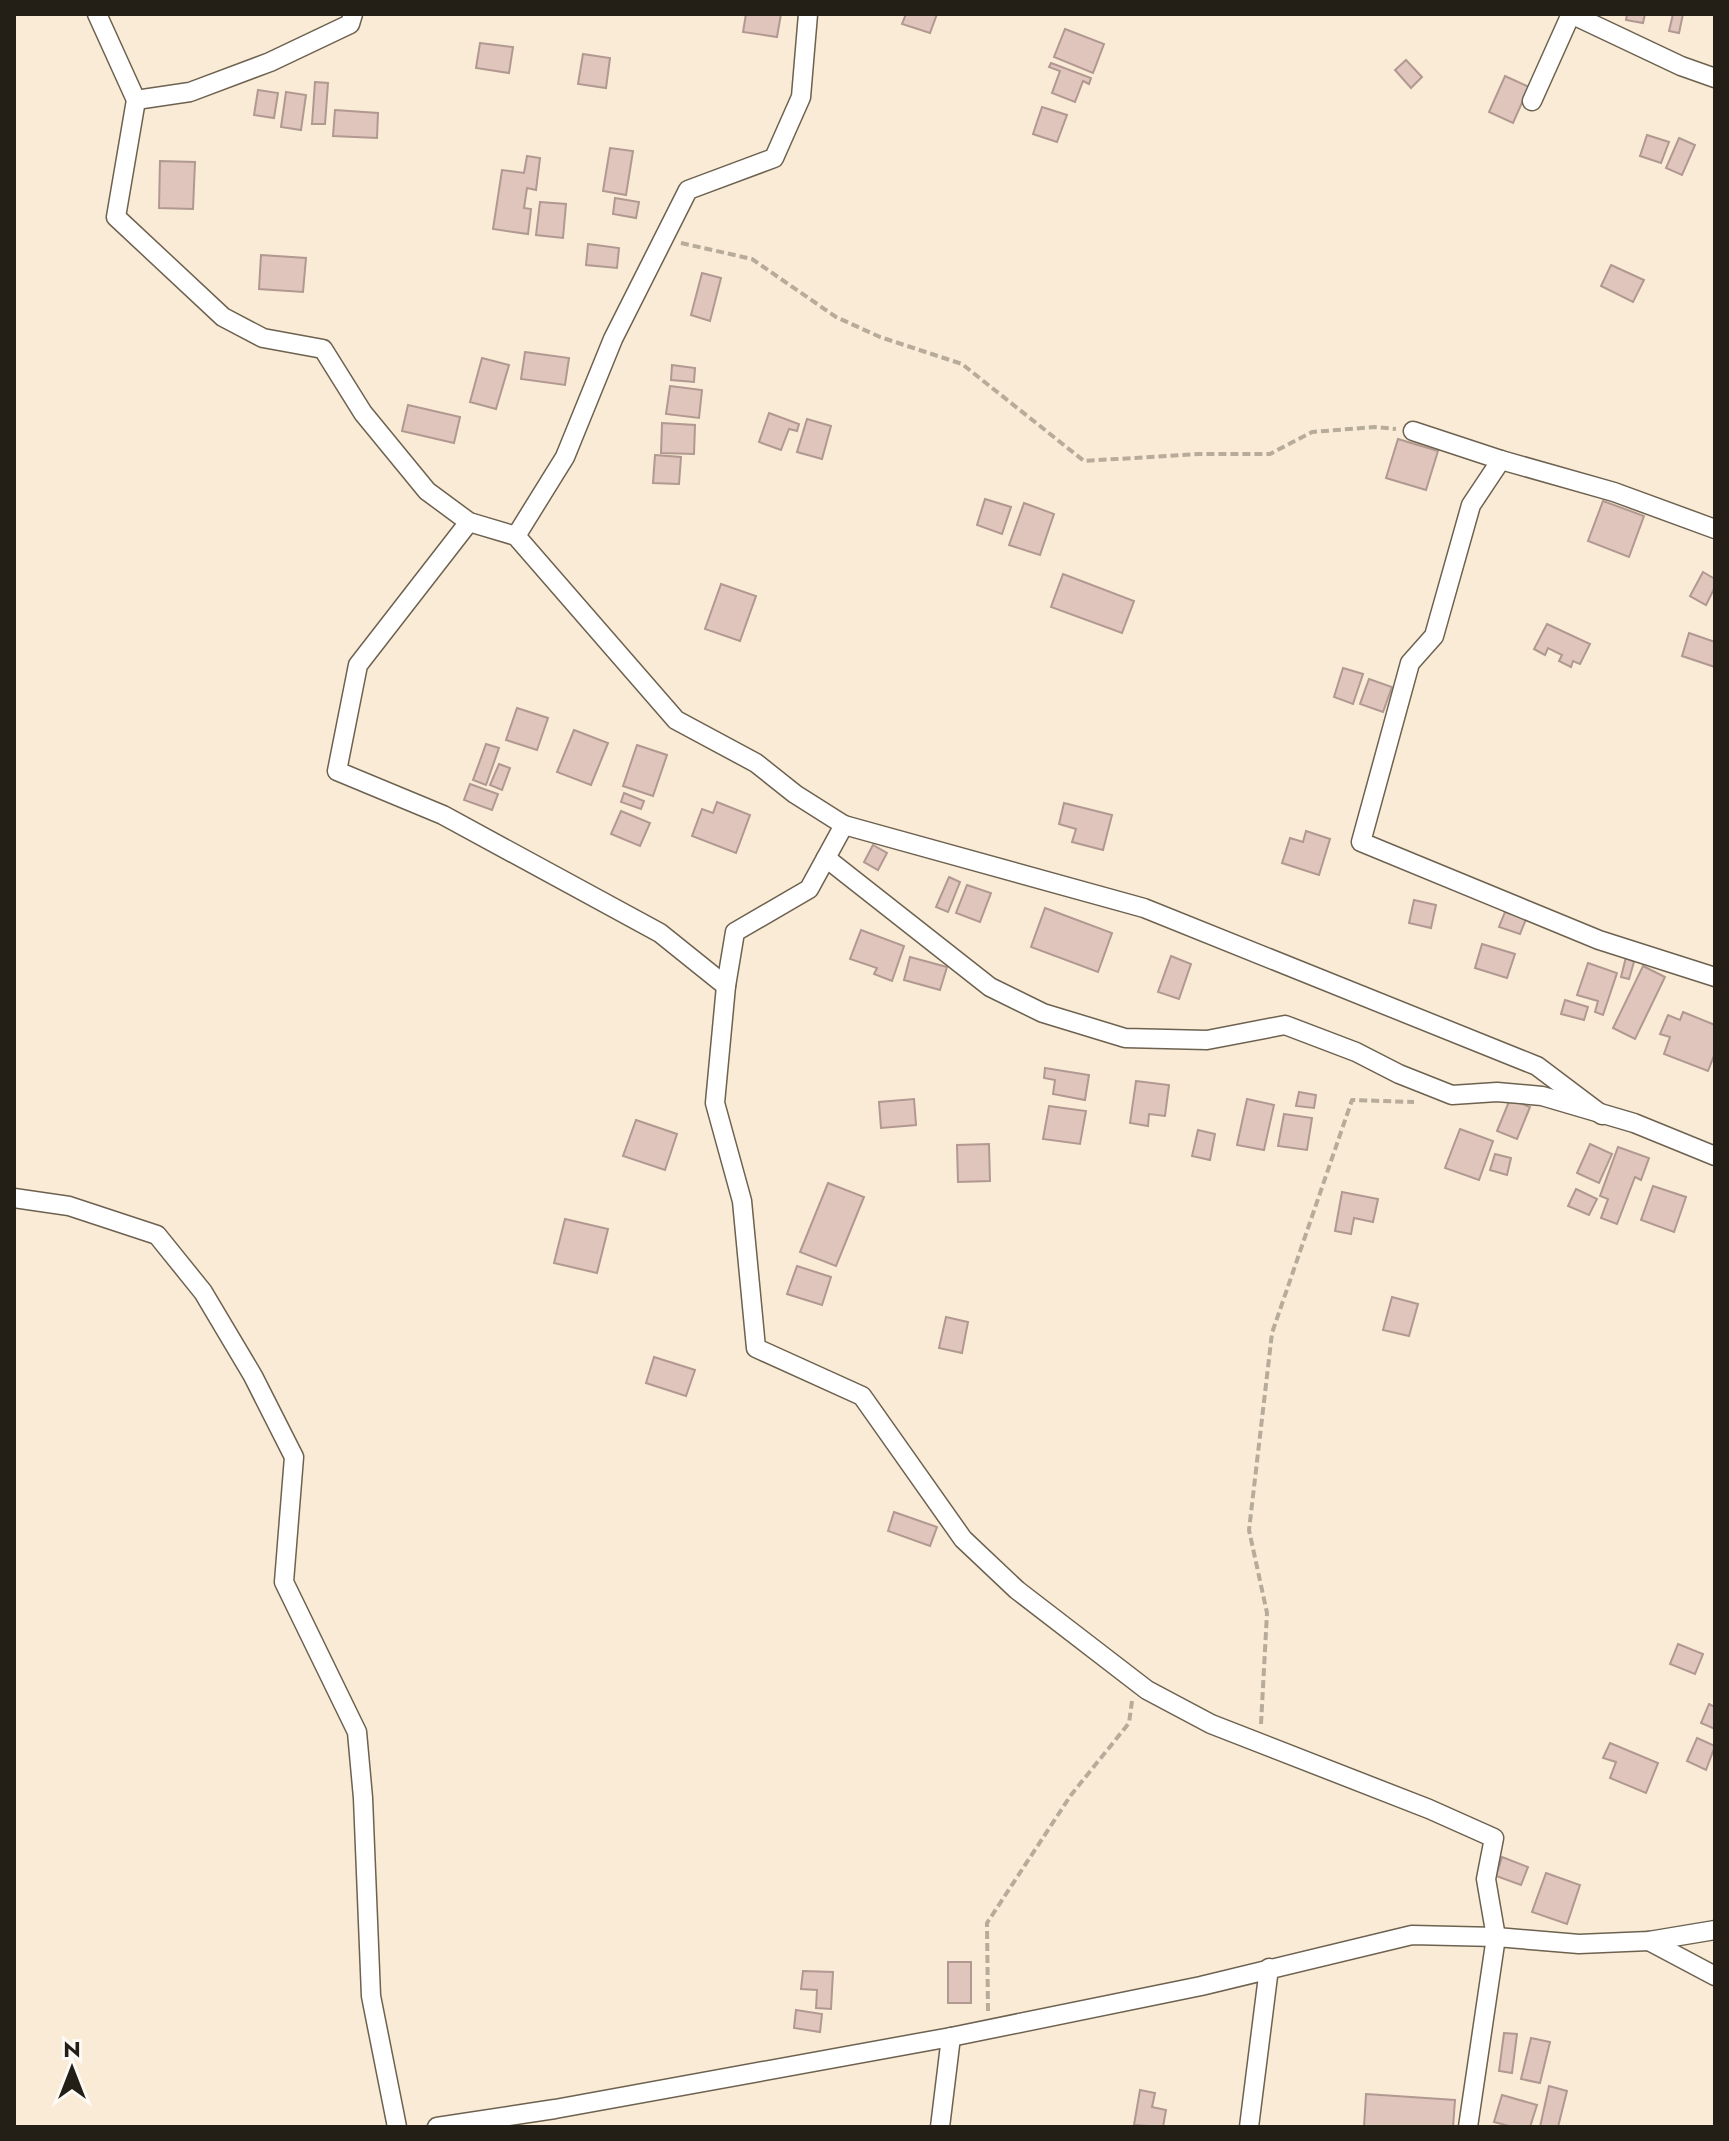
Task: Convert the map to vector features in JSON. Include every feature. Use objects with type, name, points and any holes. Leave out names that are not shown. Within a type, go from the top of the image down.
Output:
[{"type":"street","points":[[97,14],[136,100],[116,217],[223,317],[263,338],[323,349],[363,413],[427,491],[469,522],[516,536],[676,720],[756,763],[795,794],[844,825],[1144,908],[1537,1066],[1602,1115]]},
{"type":"street","points":[[136,100],[190,92],[270,62],[350,24],[353,14]]},
{"type":"street","points":[[516,536],[565,457],[613,339],[688,190],[774,158],[801,97],[808,14]]},
{"type":"street","points":[[1532,101],[1571,14],[1681,66],[1715,78]]},
{"type":"street","points":[[1413,431],[1614,492],[1715,529]]},
{"type":"street","points":[[1501,460],[1471,505],[1434,636],[1410,663],[1361,842],[1599,940],[1715,977]]},
{"type":"street","points":[[469,522],[358,665],[337,771],[443,815],[660,933],[726,986]]},
{"type":"street","points":[[844,825],[809,889],[735,932],[726,986],[715,1103],[742,1201],[756,1348],[862,1396],[963,1539],[1017,1590],[1147,1690],[1211,1724],[1429,1809],[1494,1838],[1486,1879],[1496,1937],[1468,2127]]},
{"type":"street","points":[[826,858],[990,987],[1043,1013],[1125,1038],[1207,1040],[1285,1025],[1356,1052],[1399,1074],[1452,1095],[1497,1092],[1542,1096],[1634,1123],[1715,1156]]},
{"type":"street","points":[[14,1198],[69,1206],[157,1235],[203,1292],[253,1376],[294,1457],[284,1582],[357,1732],[363,1798],[371,1996],[397,2127]]},
{"type":"street","points":[[437,2127],[555,2109],[951,2037],[1201,1986],[1412,1935],[1496,1937],[1579,1944],[1649,1941],[1715,1930]]},
{"type":"street","points":[[1649,1941],[1715,1976]]},
{"type":"street","points":[[1249,2127],[1269,1968]]},
{"type":"street","points":[[940,2127],[951,2037]]},
{"type":"path","points":[[663,239],[752,259],[836,317],[880,337],[962,364],[1084,461],[1198,454],[1270,454],[1312,432],[1374,427],[1413,431]]},
{"type":"path","points":[[1259,1743],[1267,1613],[1249,1530],[1272,1333],[1352,1100],[1408,1103],[1452,1095]]},
{"type":"path","points":[[988,2029],[987,1923],[1071,1795],[1129,1723],[1135,1681]]},
{"type":"building","points":[[746,14],[781,14],[777,37],[743,32]]},
{"type":"building","points":[[906,14],[937,14],[930,33],[902,24]]},
{"type":"building","points":[[1627,14],[1645,14],[1643,23],[1626,20]]},
{"type":"building","points":[[1673,14],[1683,14],[1679,33],[1669,31]]},
{"type":"building","points":[[1065,29],[1104,44],[1093,73],[1054,57]]},
{"type":"building","points":[[480,43],[513,47],[509,73],[476,68]]},
{"type":"building","points":[[583,54],[610,58],[606,88],[578,84]]},
{"type":"building","points":[[1406,60],[1422,77],[1411,88],[1395,70]]},
{"type":"building","points":[[1051,63],[1091,78],[1089,84],[1083,81],[1075,102],[1052,93],[1060,71],[1049,67]]},
{"type":"building","points":[[1505,76],[1529,87],[1513,123],[1489,112]]},
{"type":"building","points":[[315,82],[328,83],[325,124],[312,124]]},
{"type":"building","points":[[258,90],[278,93],[274,118],[254,115]]},
{"type":"building","points":[[286,92],[306,95],[301,130],[281,127]]},
{"type":"building","points":[[1042,107],[1067,115],[1057,142],[1033,134]]},
{"type":"building","points":[[335,110],[378,113],[377,138],[333,136]]},
{"type":"building","points":[[1647,135],[1669,142],[1661,163],[1640,156]]},
{"type":"building","points":[[1679,138],[1695,145],[1682,175],[1666,168]]},
{"type":"building","points":[[610,148],[633,151],[626,195],[603,191]]},
{"type":"building","points":[[527,156],[540,158],[536,190],[527,188],[524,208],[531,209],[528,234],[493,229],[502,170],[524,173]]},
{"type":"building","points":[[160,161],[195,162],[193,209],[159,208]]},
{"type":"building","points":[[615,198],[639,202],[636,218],[613,214]]},
{"type":"building","points":[[540,202],[566,204],[563,238],[536,235]]},
{"type":"building","points":[[588,244],[619,248],[617,268],[586,265]]},
{"type":"building","points":[[261,255],[306,258],[303,292],[259,289]]},
{"type":"building","points":[[1611,265],[1644,280],[1633,302],[1601,286]]},
{"type":"building","points":[[702,273],[721,278],[710,321],[691,315]]},
{"type":"building","points":[[525,352],[569,358],[565,385],[521,379]]},
{"type":"building","points":[[482,358],[509,365],[496,409],[470,402]]},
{"type":"building","points":[[672,365],[695,368],[694,382],[671,380]]},
{"type":"building","points":[[670,386],[702,390],[699,418],[666,414]]},
{"type":"building","points":[[408,405],[460,417],[454,443],[402,431]]},
{"type":"building","points":[[769,413],[799,424],[797,431],[789,429],[781,450],[759,442]]},
{"type":"building","points":[[807,419],[831,426],[822,459],[797,452]]},
{"type":"building","points":[[662,423],[695,425],[694,454],[661,453]]},
{"type":"building","points":[[1398,439],[1438,451],[1426,490],[1386,478]]},
{"type":"building","points":[[655,455],[681,457],[679,484],[653,483]]},
{"type":"building","points":[[985,499],[1011,507],[1002,534],[977,525]]},
{"type":"building","points":[[1603,501],[1644,516],[1629,557],[1588,541]]},
{"type":"building","points":[[1024,503],[1054,514],[1040,555],[1009,545]]},
{"type":"building","points":[[1703,572],[1715,579],[1715,587],[1706,605],[1690,596]]},
{"type":"building","points":[[1063,574],[1134,601],[1122,633],[1051,607]]},
{"type":"building","points":[[721,584],[756,596],[740,641],[705,629]]},
{"type":"building","points":[[1547,624],[1590,644],[1580,664],[1573,661],[1571,667],[1559,661],[1562,655],[1548,648],[1545,655],[1534,649]]},
{"type":"building","points":[[1689,633],[1715,642],[1715,667],[1682,656]]},
{"type":"building","points":[[1343,668],[1363,674],[1353,704],[1334,697]]},
{"type":"building","points":[[1369,679],[1392,687],[1383,712],[1360,704]]},
{"type":"building","points":[[517,708],[548,718],[537,750],[506,740]]},
{"type":"building","points":[[574,730],[608,743],[591,785],[557,772]]},
{"type":"building","points":[[486,744],[499,748],[486,785],[473,780]]},
{"type":"building","points":[[637,745],[667,755],[653,796],[623,786]]},
{"type":"building","points":[[499,764],[510,768],[502,790],[490,785]]},
{"type":"building","points":[[470,784],[498,794],[492,810],[464,800]]},
{"type":"building","points":[[624,793],[644,801],[641,809],[621,802]]},
{"type":"building","points":[[717,802],[750,815],[736,853],[692,836],[702,809],[713,813]]},
{"type":"building","points":[[1064,803],[1112,815],[1103,850],[1072,842],[1076,829],[1059,824]]},
{"type":"building","points":[[621,811],[650,823],[640,846],[611,834]]},
{"type":"building","points":[[1306,831],[1330,839],[1319,875],[1282,863],[1290,838],[1303,842]]},
{"type":"building","points":[[873,845],[887,853],[878,870],[864,862]]},
{"type":"building","points":[[949,877],[960,882],[948,912],[936,907]]},
{"type":"building","points":[[967,885],[991,893],[980,922],[956,913]]},
{"type":"building","points":[[1414,900],[1436,905],[1431,928],[1409,923]]},
{"type":"building","points":[[1045,908],[1112,933],[1098,972],[1031,947]]},
{"type":"building","points":[[1505,912],[1526,919],[1520,934],[1499,927]]},
{"type":"building","points":[[861,930],[904,946],[892,981],[874,974],[877,968],[850,959]]},
{"type":"building","points":[[1482,944],[1515,954],[1507,978],[1475,968]]},
{"type":"building","points":[[1171,956],[1191,964],[1179,999],[1158,992]]},
{"type":"building","points":[[910,957],[947,967],[940,990],[904,980]]},
{"type":"building","points":[[1626,957],[1634,962],[1629,979],[1621,977]]},
{"type":"building","points":[[1588,963],[1617,973],[1603,1015],[1595,1012],[1598,1001],[1577,995]]},
{"type":"building","points":[[1643,966],[1665,977],[1635,1039],[1613,1028]]},
{"type":"building","points":[[1565,1000],[1588,1007],[1584,1020],[1561,1014]]},
{"type":"building","points":[[1683,1012],[1715,1025],[1715,1053],[1708,1071],[1664,1054],[1670,1037],[1660,1034],[1668,1015],[1680,1020]]},
{"type":"building","points":[[1045,1068],[1089,1075],[1085,1100],[1053,1094],[1055,1080],[1044,1078]]},
{"type":"building","points":[[1136,1081],[1169,1085],[1165,1116],[1149,1114],[1148,1126],[1130,1123]]},
{"type":"building","points":[[1299,1092],[1316,1095],[1314,1108],[1296,1106]]},
{"type":"building","points":[[914,1099],[916,1125],[881,1128],[879,1102]]},
{"type":"building","points":[[1247,1099],[1274,1105],[1264,1150],[1237,1145]]},
{"type":"building","points":[[1510,1099],[1530,1107],[1517,1139],[1497,1131]]},
{"type":"building","points":[[1049,1106],[1086,1111],[1080,1144],[1043,1139]]},
{"type":"building","points":[[1284,1114],[1312,1118],[1307,1150],[1278,1146]]},
{"type":"building","points":[[636,1120],[677,1134],[665,1170],[623,1156]]},
{"type":"building","points":[[1460,1129],[1493,1141],[1479,1180],[1445,1168]]},
{"type":"building","points":[[1198,1130],[1215,1134],[1210,1160],[1192,1156]]},
{"type":"building","points":[[989,1144],[990,1181],[958,1182],[957,1145]]},
{"type":"building","points":[[1590,1144],[1612,1154],[1599,1183],[1577,1173]]},
{"type":"building","points":[[1618,1147],[1649,1158],[1641,1180],[1635,1177],[1617,1224],[1601,1218],[1608,1199],[1600,1196]]},
{"type":"building","points":[[1495,1154],[1511,1158],[1507,1175],[1490,1170]]},
{"type":"building","points":[[828,1183],[864,1197],[836,1266],[800,1252]]},
{"type":"building","points":[[1653,1186],[1686,1197],[1674,1232],[1641,1220]]},
{"type":"building","points":[[1576,1189],[1597,1199],[1589,1215],[1568,1206]]},
{"type":"building","points":[[1342,1192],[1378,1199],[1373,1222],[1354,1218],[1351,1234],[1335,1231]]},
{"type":"building","points":[[565,1219],[608,1229],[597,1273],[554,1263]]},
{"type":"building","points":[[797,1266],[831,1277],[822,1305],[787,1294]]},
{"type":"building","points":[[1392,1297],[1418,1304],[1409,1336],[1383,1330]]},
{"type":"building","points":[[946,1317],[968,1322],[962,1353],[939,1348]]},
{"type":"building","points":[[654,1357],[695,1370],[686,1396],[646,1383]]},
{"type":"building","points":[[894,1512],[937,1527],[930,1546],[888,1531]]},
{"type":"building","points":[[1678,1644],[1703,1654],[1695,1674],[1670,1664]]},
{"type":"building","points":[[1709,1704],[1715,1707],[1715,1729],[1701,1723]]},
{"type":"building","points":[[1697,1738],[1715,1746],[1706,1770],[1687,1761]]},
{"type":"building","points":[[1610,1743],[1658,1763],[1646,1793],[1610,1778],[1616,1762],[1603,1758]]},
{"type":"building","points":[[1502,1857],[1528,1867],[1521,1885],[1496,1876]]},
{"type":"building","points":[[1546,1873],[1580,1885],[1567,1924],[1532,1912]]},
{"type":"building","points":[[948,1962],[971,1962],[971,2003],[948,2003]]},
{"type":"building","points":[[803,1971],[833,1972],[831,2009],[816,2008],[817,1990],[801,1989]]},
{"type":"building","points":[[796,2010],[822,2014],[820,2032],[794,2028]]},
{"type":"building","points":[[1504,2033],[1517,2034],[1512,2073],[1499,2071]]},
{"type":"building","points":[[1531,2038],[1550,2042],[1540,2083],[1521,2079]]},
{"type":"building","points":[[1549,2086],[1567,2091],[1558,2127],[1540,2127]]},
{"type":"building","points":[[1140,2090],[1155,2093],[1152,2107],[1166,2110],[1163,2127],[1134,2125]]},
{"type":"building","points":[[1366,2094],[1455,2100],[1453,2127],[1364,2127]]},
{"type":"building","points":[[1502,2095],[1537,2105],[1530,2127],[1494,2122]]}]
